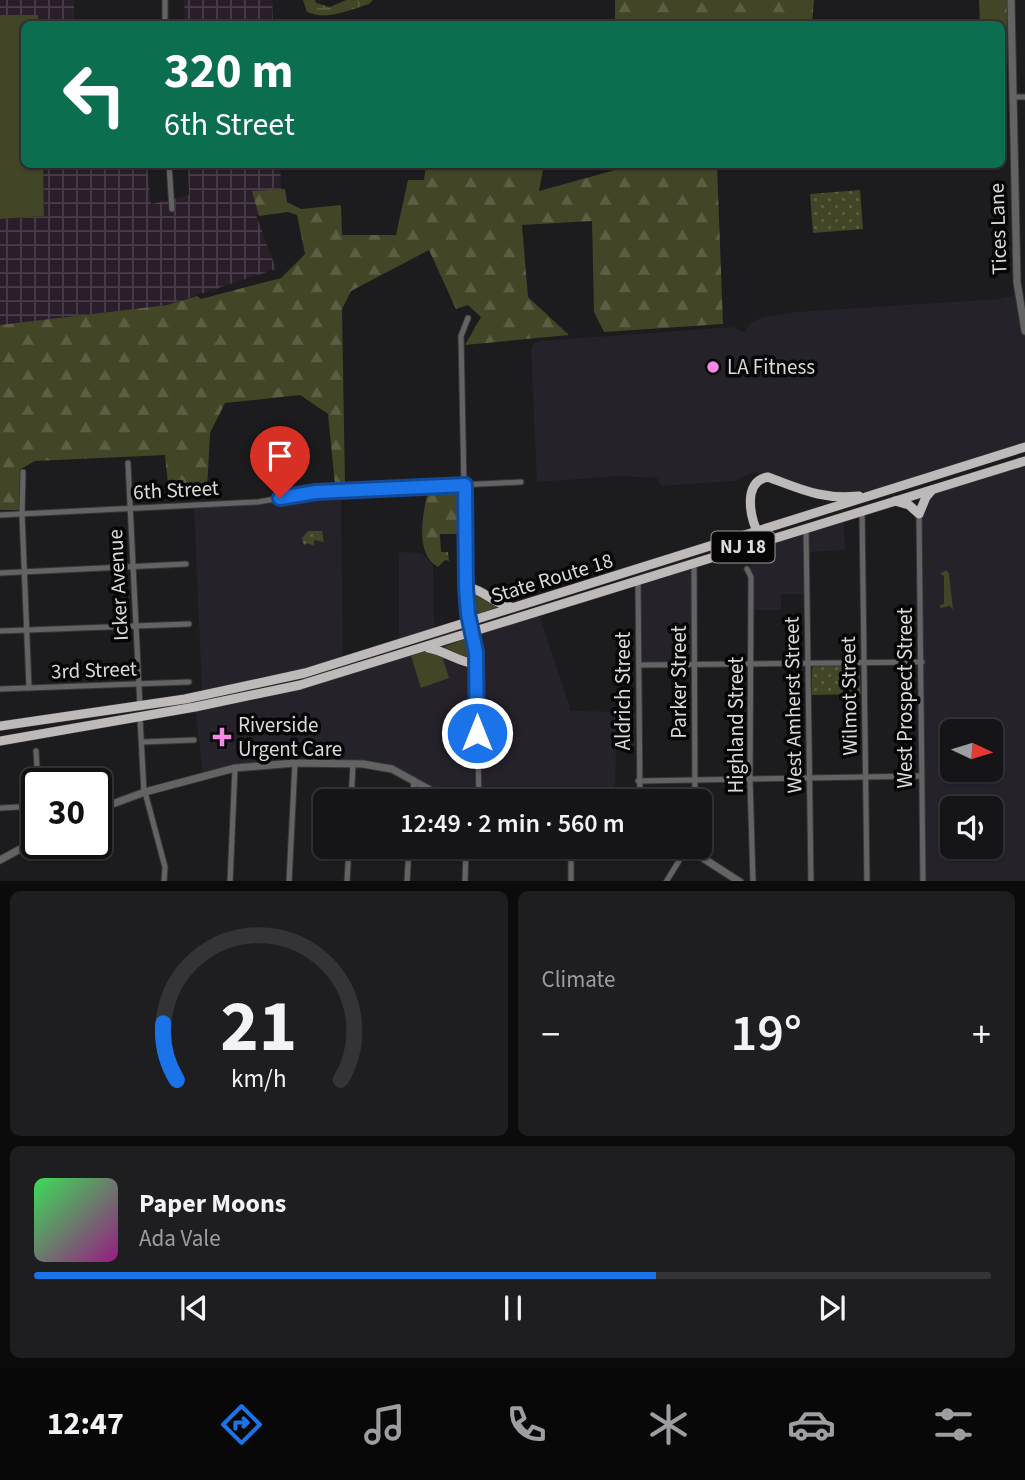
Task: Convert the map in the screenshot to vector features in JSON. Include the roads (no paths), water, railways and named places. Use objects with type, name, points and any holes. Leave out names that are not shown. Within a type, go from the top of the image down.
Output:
[{"type":"highway","name":"State Route 18","points":[[0,741],[140,718],[300,685],[427,647],[516,607],[1025,447]]},
{"type":"highway","name":"State Route 18","points":[[0,726],[139,707],[304,673],[638,580],[1025,461]]},
{"type":"highway","points":[[765,541],[757,533],[750,492],[760,478],[768,477],[820,496],[836,498],[874,495]]},
{"type":"highway","points":[[893,501],[905,502],[919,514],[926,497],[934,488]]},
{"type":"highway","points":[[466,587],[479,589],[498,605],[516,607]]},
{"type":"highway","points":[[427,647],[441,650],[467,663],[477,664]]},
{"type":"street","points":[[165,0],[165,21]]},
{"type":"street","name":"Tices Lane","points":[[1011,0],[1017,282],[1025,331]]},
{"type":"street","points":[[1013,97],[1025,97]]},
{"type":"street","points":[[169,168],[172,209]]},
{"type":"street","points":[[468,318],[461,336],[466,587],[477,664],[479,789]]},
{"type":"street","name":"Icker Avenue","points":[[128,463],[139,707]]},
{"type":"street","points":[[23,472],[22,514],[29,688]]},
{"type":"street","name":"6th Street","points":[[0,515],[258,502],[316,492],[521,482]]},
{"type":"street","name":"Wilmot Street","points":[[862,510],[867,881]]},
{"type":"street","name":"West Prospect Street","points":[[919,514],[923,881]]},
{"type":"street","name":"West Amherst Street","points":[[806,528],[811,881]]},
{"type":"street","name":"Parker Street","points":[[694,562],[694,789]]},
{"type":"street","points":[[0,573],[186,564]]},
{"type":"street","name":"Highland Street","points":[[747,569],[751,577],[750,779],[754,881]]},
{"type":"street","name":"Aldrich Street","points":[[638,580],[639,789]]},
{"type":"street","points":[[0,631],[188,624]]},
{"type":"street","points":[[640,665],[922,662]]},
{"type":"street","name":"3rd Street","points":[[0,689],[189,682]]},
{"type":"street","points":[[140,718],[145,792],[165,867],[164,881]]},
{"type":"street","points":[[142,743],[194,740]]},
{"type":"street","points":[[36,751],[37,768]]},
{"type":"street","points":[[112,804],[145,792],[235,768],[295,763],[353,764],[392,769],[430,789]]},
{"type":"street","points":[[289,881],[295,763]]},
{"type":"street","points":[[352,789],[353,764]]},
{"type":"street","points":[[230,881],[235,768]]},
{"type":"street","points":[[638,781],[921,776]]},
{"type":"street","points":[[413,789],[414,780]]},
{"type":"street","points":[[0,808],[21,807]]},
{"type":"street","points":[[0,860],[21,849]]},
{"type":"street","points":[[347,881],[348,859]]},
{"type":"street","points":[[407,881],[408,859]]},
{"type":"street","points":[[465,881],[466,859]]},
{"type":"street","points":[[571,859],[571,881]]},
{"type":"street","points":[[666,881],[680,859]]},
{"type":"street","points":[[708,859],[737,881]]},
{"type":"place","name":"LA Fitness","points":[[713,367]]},
{"type":"place","name":"Riverside Urgent Care","points":[[222,737]]}]
